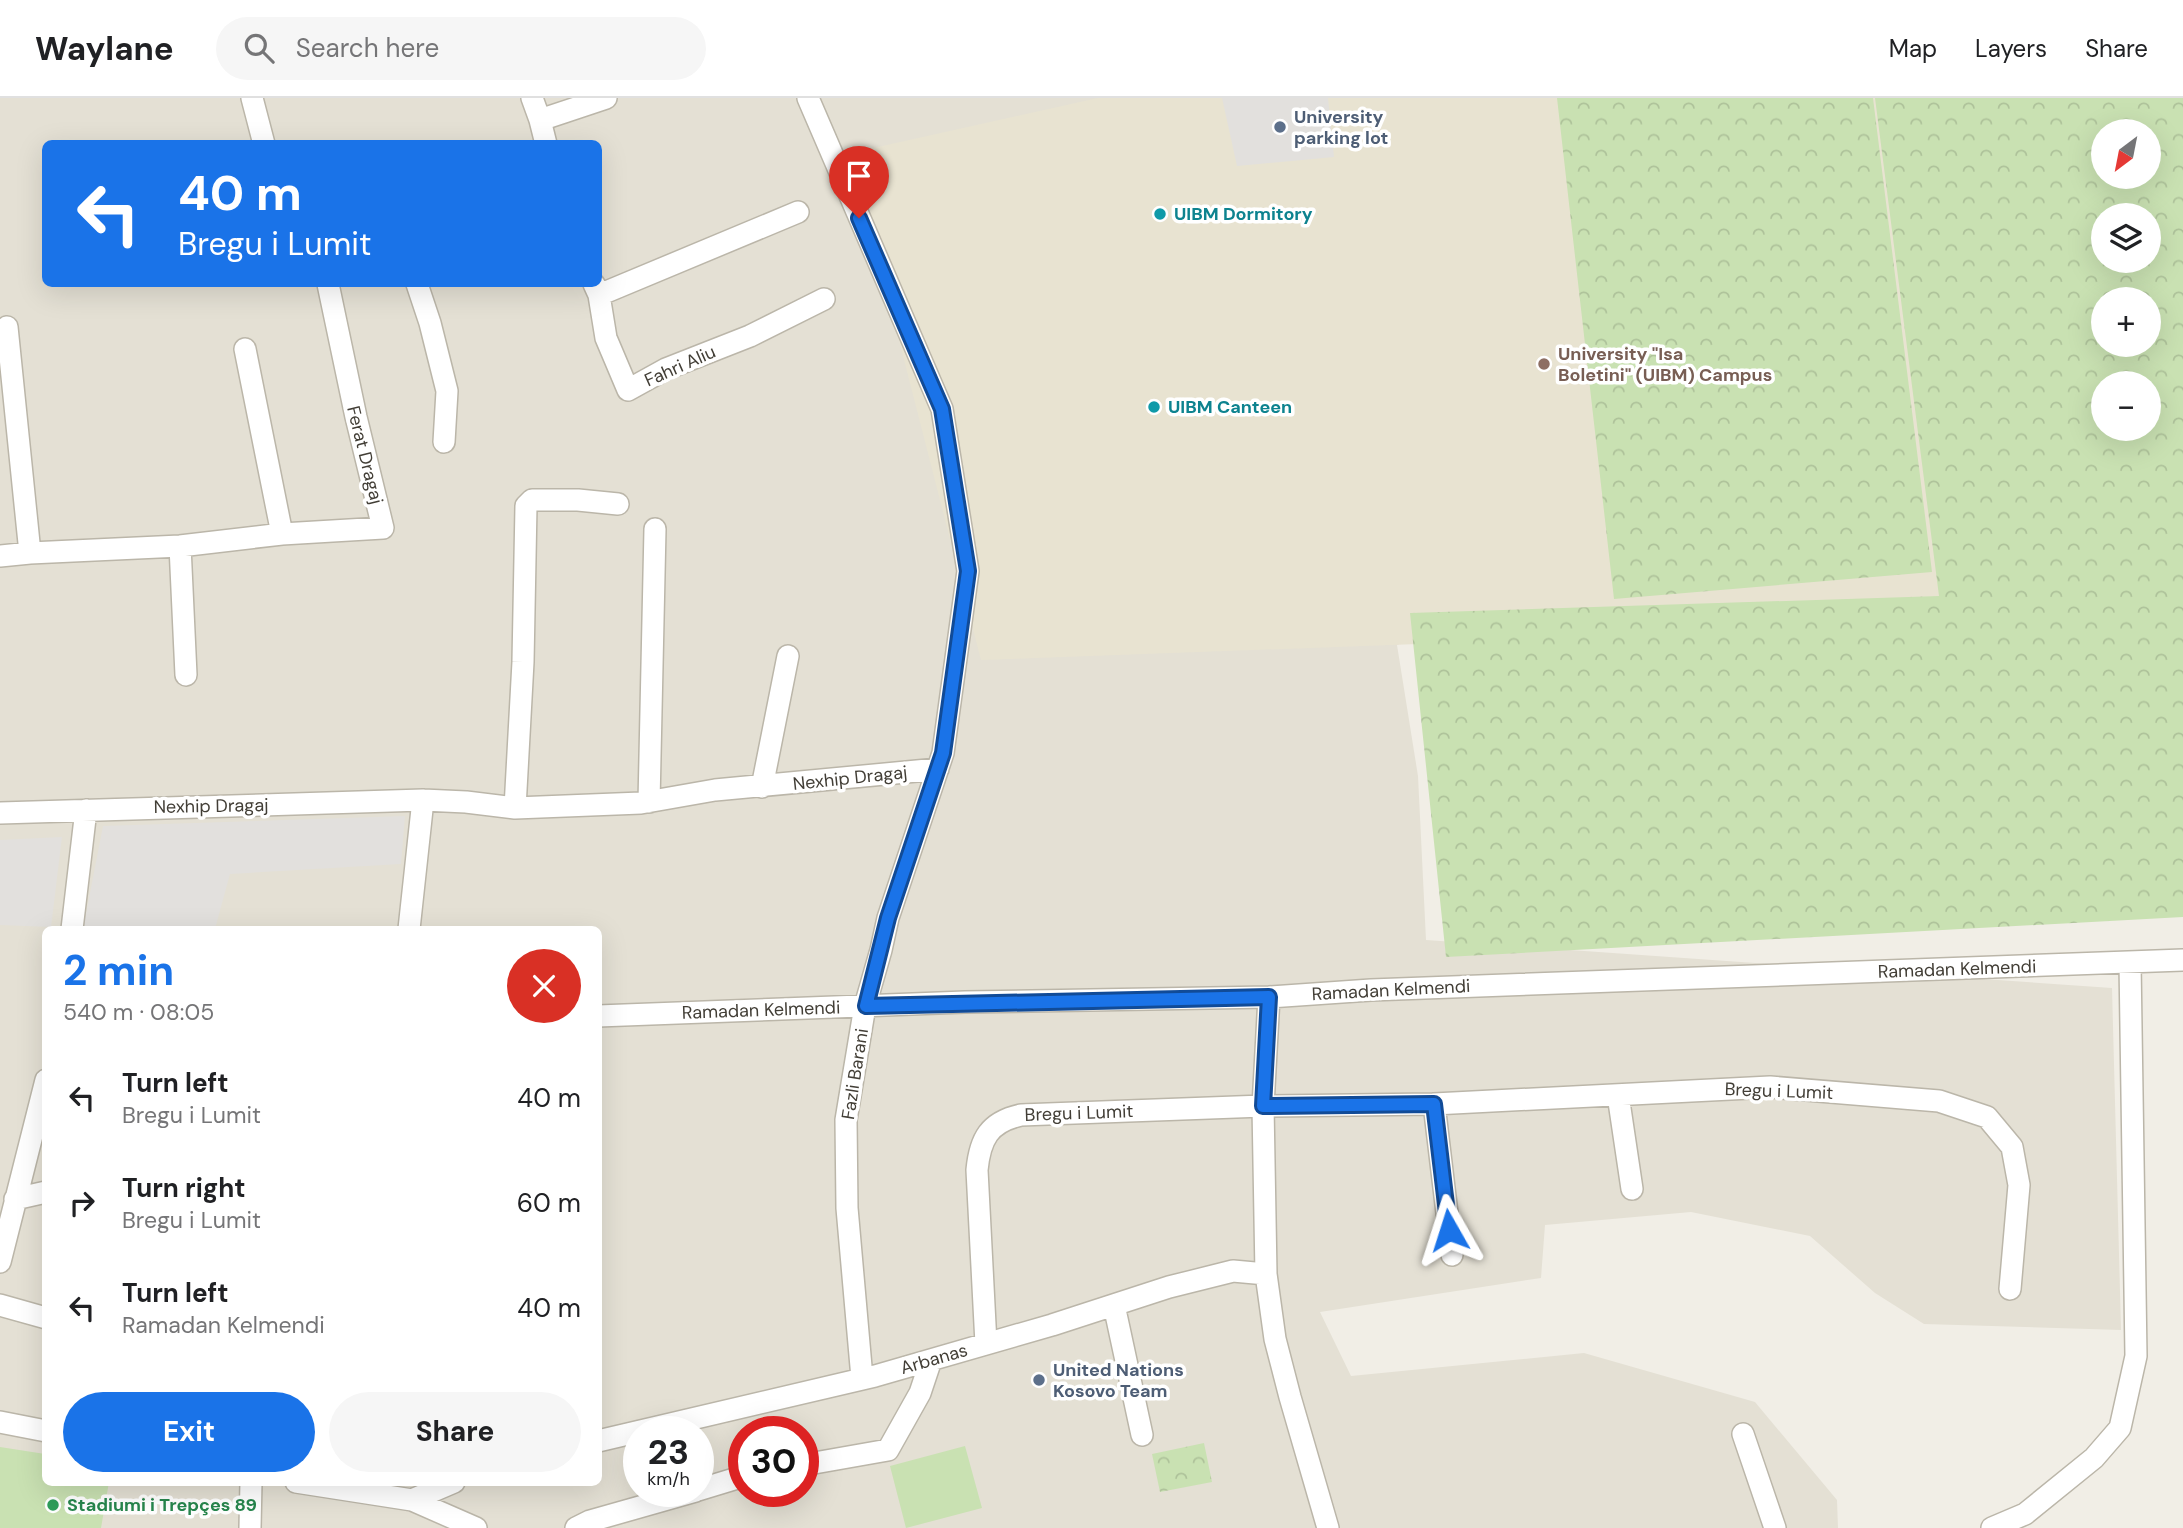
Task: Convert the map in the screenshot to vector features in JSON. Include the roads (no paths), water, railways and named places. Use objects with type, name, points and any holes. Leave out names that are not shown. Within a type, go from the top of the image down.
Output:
[{"type":"street","points":[[252,98],[262,134]]},
{"type":"street","points":[[532,98],[545,140]]},
{"type":"street","points":[[540,120],[606,98]]},
{"type":"street","name":"Fazli Barani","points":[[808,98],[942,409],[968,571],[943,753],[888,918],[866,1006],[846,1121],[847,1208],[862,1378]]},
{"type":"street","name":"Fahri Aliu","points":[[799,212],[597,289],[606,338],[628,390],[666,369],[750,336],[824,299]]},
{"type":"street","name":"Ferat Dragaj","points":[[0,556],[180,546],[282,534],[383,528],[329,287]]},
{"type":"street","points":[[418,287],[447,391],[444,442]]},
{"type":"street","points":[[7,327],[30,553]]},
{"type":"street","points":[[245,349],[282,534]]},
{"type":"street","points":[[515,808],[523,662],[526,506],[532,500],[578,500],[618,504]]},
{"type":"street","points":[[649,802],[655,528]]},
{"type":"street","points":[[180,546],[186,675]]},
{"type":"street","points":[[762,787],[788,656]]},
{"type":"street","name":"Nexhip Dragaj","points":[[0,813],[423,800],[515,808],[649,802],[715,790],[938,769]]},
{"type":"street","points":[[409,926],[423,800]]},
{"type":"street","points":[[72,926],[86,810]]},
{"type":"street","name":"Ramadan Kelmendi","points":[[602,1016],[866,1006],[1269,997],[1371,990],[2183,960]]},
{"type":"street","points":[[1992,1528],[2025,1514],[2094,1458],[2120,1428],[2136,1356],[2130,962]]},
{"type":"street","points":[[1269,997],[1263,1106],[1266,1274],[1278,1350],[1328,1528]]},
{"type":"street","name":"Bregu i Lumit","points":[[986,1344],[977,1170],[979,1151],[993,1126],[1010,1117],[1021,1115],[1263,1106],[1434,1104],[1770,1087],[1939,1101],[1987,1117],[2012,1147],[2019,1185],[2010,1289]]},
{"type":"street","points":[[0,1262],[42,1095]]},
{"type":"street","points":[[1618,1095],[1632,1189]]},
{"type":"street","points":[[1434,1104],[1452,1255]]},
{"type":"street","points":[[15,1199],[42,1193]]},
{"type":"street","name":"Arbanas","points":[[602,1440],[875,1376],[1169,1287],[1233,1271],[1266,1274]]},
{"type":"street","points":[[0,1305],[42,1317]]},
{"type":"street","points":[[1114,1305],[1142,1434]]},
{"type":"street","points":[[819,1462],[888,1450],[920,1394],[931,1360]]},
{"type":"street","points":[[0,1422],[42,1430]]},
{"type":"street","points":[[1743,1434],[1774,1528]]},
{"type":"street","points":[[250,1528],[251,1486]]},
{"type":"street","points":[[322,1486],[412,1500],[476,1528]]},
{"type":"street","points":[[412,1500],[445,1486]]},
{"type":"street","points":[[576,1528],[590,1521],[640,1507]]},
{"type":"place","name":"University parking lot","points":[[1280,127]]},
{"type":"place","name":"UIBM Dormitory","points":[[1160,214]]},
{"type":"place","name":"University \"Isa Boletini\" (UIBM) Campus","points":[[1544,364]]},
{"type":"place","name":"UIBM Canteen","points":[[1154,407]]},
{"type":"place","name":"United Nations Kosovo Team","points":[[1039,1380]]},
{"type":"place","name":"Stadiumi i Trepçes 89","points":[[53,1505]]}]
